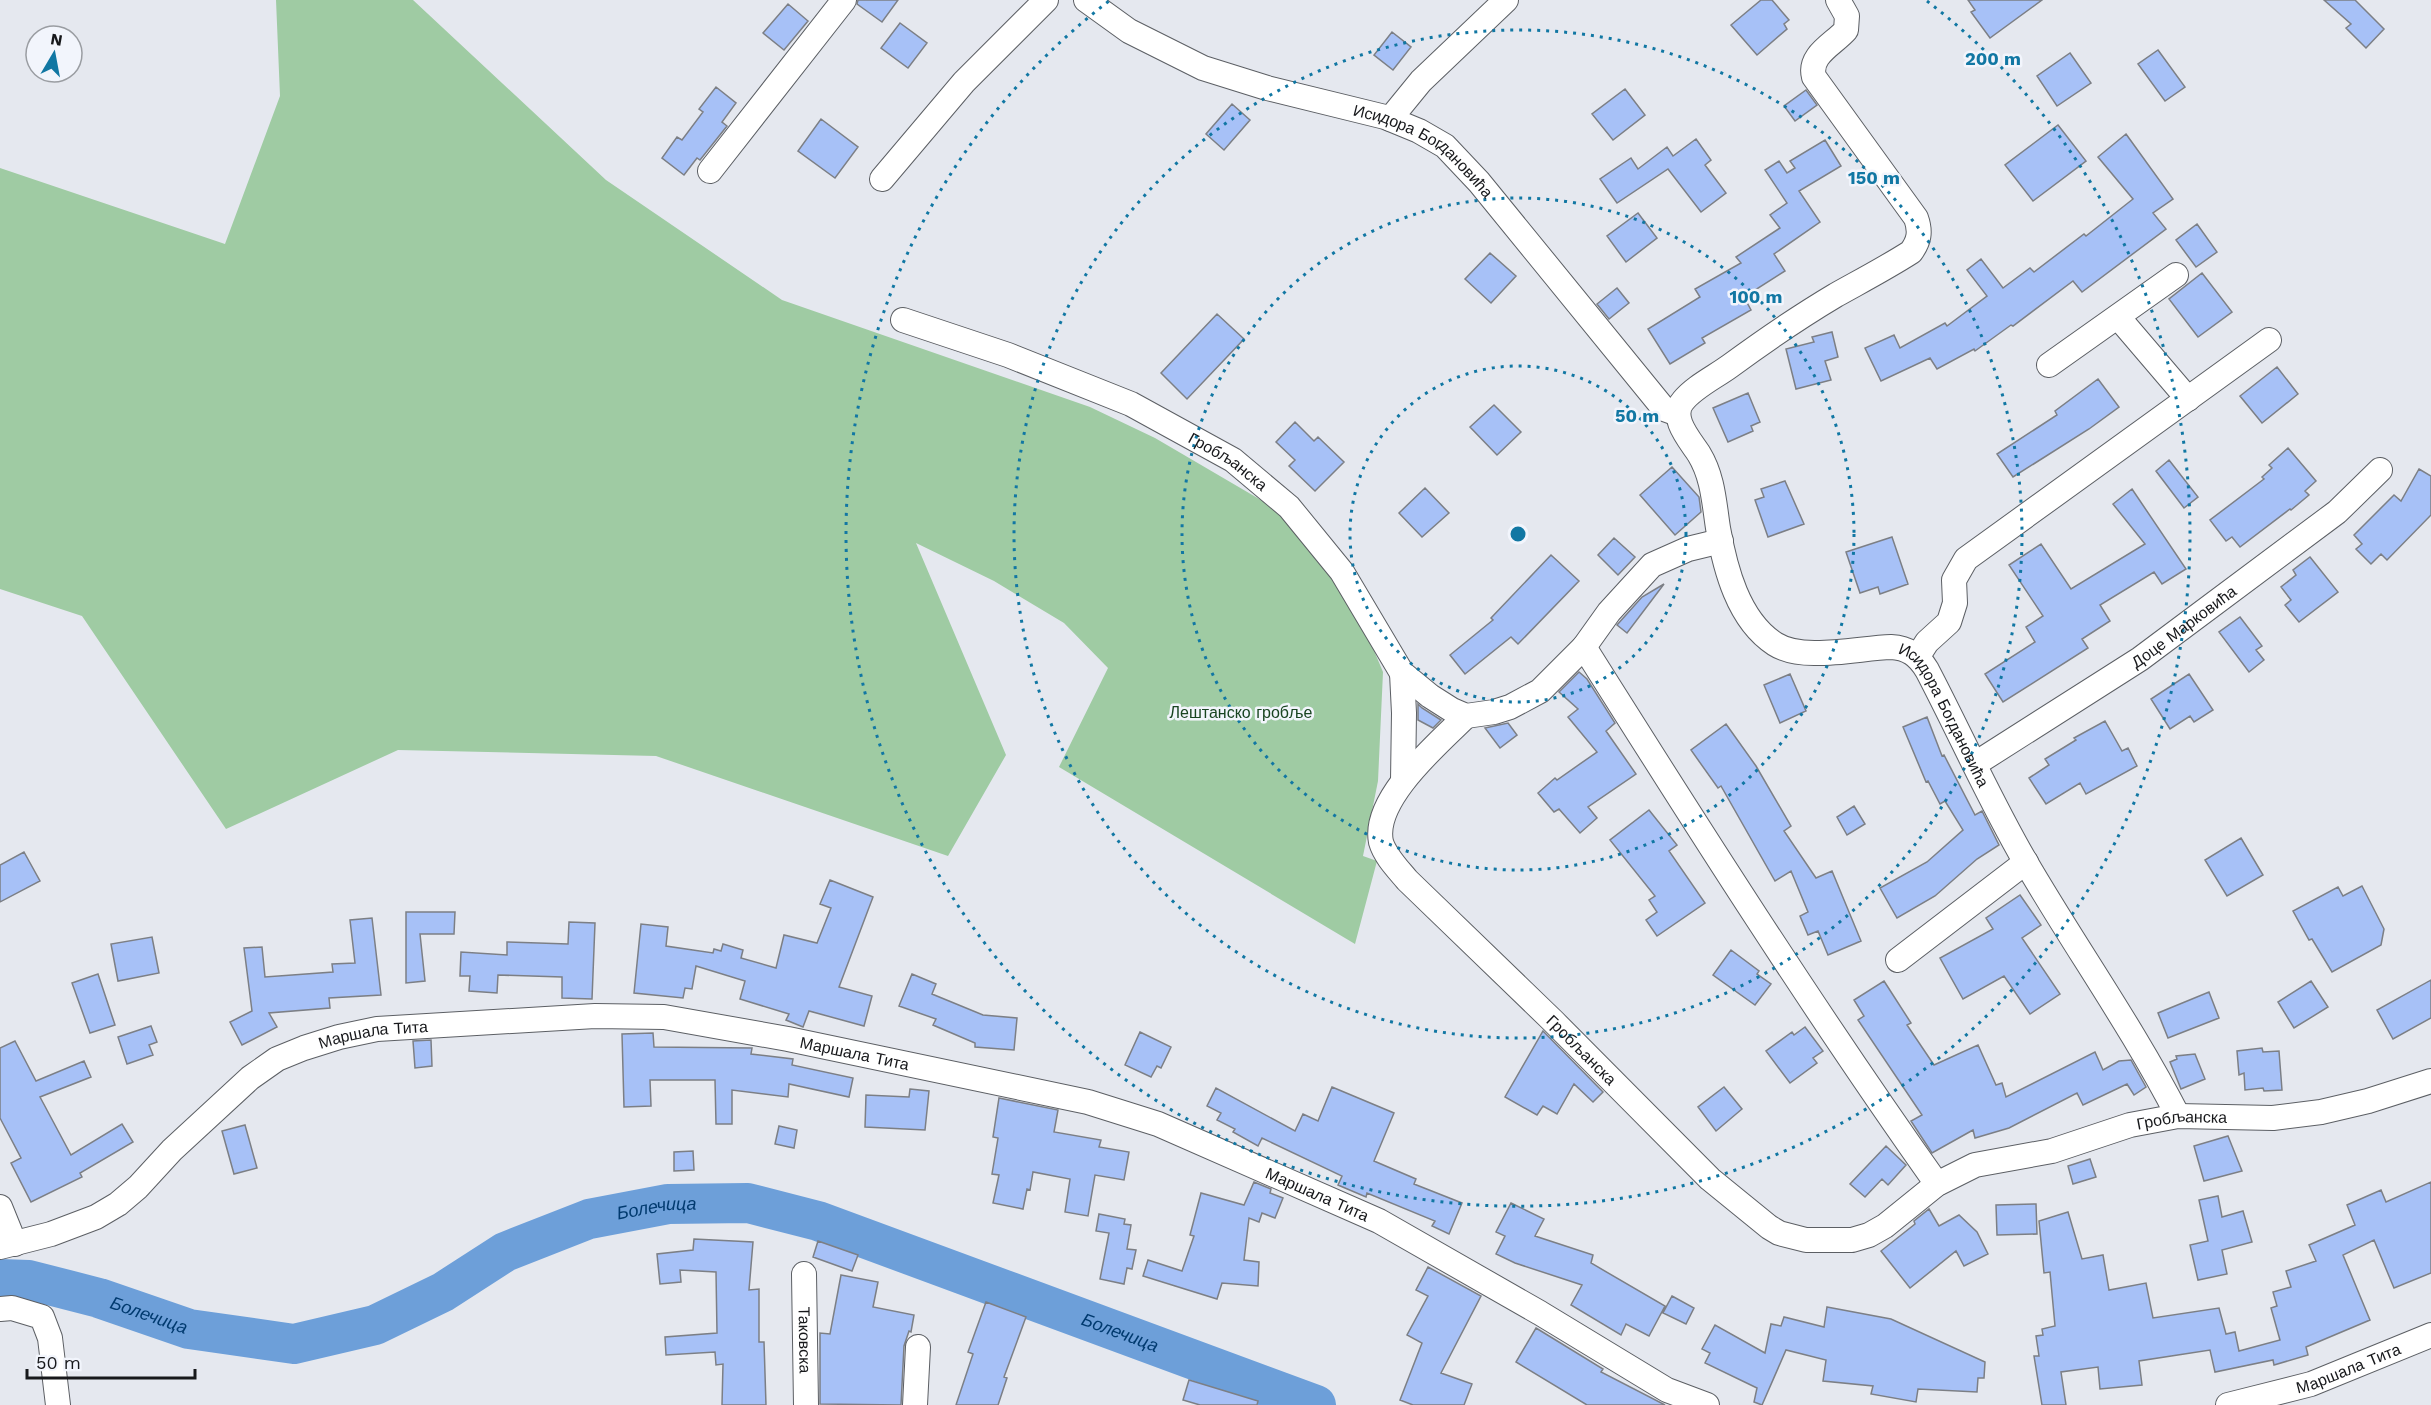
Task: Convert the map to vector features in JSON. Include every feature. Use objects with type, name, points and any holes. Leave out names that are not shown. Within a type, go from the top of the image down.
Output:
[{"type":"street","points":[[710,171],[844,0]]},
{"type":"street","points":[[882,179],[964,82],[1046,0]]},
{"type":"street","name":"Исидора Богдановића","points":[[1086,0],[1129,32],[1203,68],[1267,88],[1390,119],[1419,131],[1445,146],[1479,182],[1664,410],[1678,414],[1711,480],[1721,541],[1733,584],[1747,614],[1765,637],[1790,651],[1806,653],[1901,647],[1918,656],[2026,862],[2158,1076],[2178,1116]]},
{"type":"street","points":[[1390,119],[1421,81],[1506,0]]},
{"type":"street","points":[[1678,414],[1682,402],[1689,396],[1769,338],[1904,256],[1917,243],[1919,226],[1916,218],[1814,77],[1813,66],[1818,56],[1846,30],[1847,15],[1838,0]]},
{"type":"street","points":[[2049,365],[2176,275]]},
{"type":"street","points":[[2118,317],[2188,399]]},
{"type":"street","name":"Гробљанска","points":[[903,320],[1008,354],[1131,404],[1233,460],[1289,507],[1342,572],[1401,674],[1437,701],[1466,716],[1403,781],[1387,806],[1383,819],[1381,842],[1390,860],[1407,880],[1553,1021],[1710,1179],[1779,1233],[1806,1240],[1852,1240],[1869,1235],[1885,1226],[1937,1184],[1975,1165],[2052,1151],[2130,1125],[2178,1116],[2273,1118],[2321,1112],[2368,1101],[2431,1081]]},
{"type":"street","points":[[1918,656],[1928,642],[1949,622],[1955,603],[1954,580],[1966,559],[2270,340]]},
{"type":"street","name":"Доце Марковића","points":[[1975,764],[2140,659],[2337,512],[2380,470]]},
{"type":"street","points":[[1466,716],[1510,707],[1540,691],[1584,647],[1609,612],[1652,565],[1688,549],[1721,541]]},
{"type":"street","points":[[1584,647],[1725,871],[1874,1095],[1937,1184]]},
{"type":"street","points":[[1401,674],[1404,713],[1403,781]]},
{"type":"street","points":[[1898,960],[2026,862]]},
{"type":"street","name":"Маршала Тита","points":[[8,1246],[96,1217],[118,1204],[250,1078],[277,1059],[304,1048],[339,1037],[377,1029],[595,1016],[663,1017],[788,1039],[1088,1102],[1158,1124],[1379,1221],[1540,1313],[1664,1397],[1707,1405]]},
{"type":"street","points":[[0,1207],[8,1246]]},
{"type":"street","name":"Таковска","points":[[804,1274],[806,1405]]},
{"type":"street","points":[[0,1309],[12,1308],[42,1317],[50,1338],[58,1405]]},
{"type":"street","name":"Маршала Тита","points":[[2228,1405],[2311,1384],[2431,1335]]},
{"type":"street","points":[[915,1405],[918,1347]]},
{"type":"green space","name":"Лештанско гробље","points":[[276,0],[413,0],[606,180],[782,300],[1090,407],[1155,438],[1278,510],[1309,540],[1362,622],[1383,672],[1378,781],[1363,856],[1377,861],[1355,944],[1059,767],[1108,668],[1064,623],[994,581],[916,543],[1006,755],[948,856],[656,756],[398,750],[226,829],[82,616],[0,589],[0,168],[225,244],[280,96]]},
{"type":"building","points":[[858,0],[898,0],[882,22],[857,4]]},
{"type":"building","points":[[1761,0],[1772,0],[1789,20],[1784,24],[1787,29],[1757,55],[1731,25]]},
{"type":"building","points":[[1968,0],[2042,0],[1990,38],[1971,12],[1975,10]]},
{"type":"building","points":[[2324,0],[2355,0],[2384,29],[2366,48],[2346,28],[2351,24]]},
{"type":"building","points":[[788,4],[808,21],[784,50],[763,33]]},
{"type":"building","points":[[900,23],[927,43],[908,68],[881,48]]},
{"type":"building","points":[[1392,32],[1411,47],[1393,70],[1374,55]]},
{"type":"building","points":[[2158,50],[2185,87],[2165,101],[2138,64]]},
{"type":"building","points":[[2070,53],[2091,83],[2057,106],[2037,76]]},
{"type":"building","points":[[716,87],[736,103],[722,122],[727,126],[700,160],[697,158],[684,175],[662,158],[677,137],[682,140],[703,112],[699,109]]},
{"type":"building","points":[[1625,89],[1645,115],[1613,140],[1592,114]]},
{"type":"building","points":[[1806,90],[1817,105],[1795,121],[1784,106]]},
{"type":"building","points":[[1232,104],[1250,120],[1224,150],[1206,134]]},
{"type":"building","points":[[821,119],[858,147],[835,178],[798,151]]},
{"type":"building","points":[[2058,125],[2086,161],[2033,201],[2005,165]]},
{"type":"building","points":[[2126,134],[2173,199],[2153,213],[2166,229],[2082,292],[2073,281],[1975,351],[1974,349],[1937,369],[1930,358],[1881,381],[1865,348],[1894,335],[1900,348],[1945,323],[1947,326],[1987,296],[1967,270],[1981,259],[2003,288],[2030,268],[2034,272],[2084,234],[2086,236],[2133,199],[2098,157]]},
{"type":"building","points":[[1696,139],[1711,160],[1705,165],[1726,193],[1701,212],[1668,169],[1617,203],[1600,179],[1631,158],[1638,169],[1667,147],[1673,156]]},
{"type":"building","points":[[1825,140],[1841,166],[1799,191],[1820,222],[1774,254],[1785,271],[1744,297],[1751,310],[1702,338],[1705,343],[1670,364],[1648,329],[1700,297],[1695,289],[1741,263],[1736,257],[1780,228],[1770,215],[1787,203],[1765,170],[1779,161],[1787,173],[1795,168],[1790,161]]},
{"type":"building","points":[[1638,213],[1657,238],[1626,262],[1607,236]]},
{"type":"building","points":[[2197,224],[2217,252],[2196,267],[2176,240]]},
{"type":"building","points":[[1490,253],[1516,276],[1491,303],[1465,279]]},
{"type":"building","points":[[2202,273],[2232,312],[2198,337],[2169,299]]},
{"type":"building","points":[[1617,288],[1629,303],[1609,319],[1597,304]]},
{"type":"building","points":[[1217,314],[1244,339],[1187,399],[1161,373]]},
{"type":"building","points":[[1832,332],[1838,357],[1825,361],[1831,380],[1796,389],[1786,349],[1814,342],[1812,337]]},
{"type":"building","points":[[2277,367],[2298,394],[2262,423],[2240,396]]},
{"type":"building","points":[[2098,379],[2119,407],[2089,429],[2013,477],[1997,454],[2057,415],[2055,411]]},
{"type":"building","points":[[1748,393],[1760,422],[1751,426],[1753,431],[1728,442],[1713,408]]},
{"type":"building","points":[[1494,405],[1521,432],[1497,455],[1470,427]]},
{"type":"building","points":[[1295,422],[1314,441],[1318,437],[1344,462],[1315,491],[1289,466],[1295,460],[1276,442]]},
{"type":"building","points":[[2288,448],[2316,481],[2305,491],[2309,495],[2240,547],[2232,537],[2226,541],[2210,520],[2264,479],[2262,477],[2272,468],[2269,465]]},
{"type":"building","points":[[2169,460],[2198,497],[2184,508],[2156,471]]},
{"type":"building","points":[[1672,467],[1699,497],[1701,512],[1675,535],[1640,495]]},
{"type":"building","points":[[2419,469],[2431,476],[2431,515],[2387,560],[2381,554],[2371,564],[2356,549],[2362,544],[2354,535],[2394,495],[2401,501]]},
{"type":"building","points":[[1785,481],[1804,524],[1768,537],[1755,500],[1764,497],[1761,489]]},
{"type":"building","points":[[1425,488],[1449,513],[1422,537],[1399,513]]},
{"type":"building","points":[[2132,489],[2186,569],[2162,584],[2154,572],[2100,605],[2110,621],[2082,639],[2088,648],[2003,702],[1985,674],[2035,642],[2026,627],[2043,616],[2009,565],[2041,544],[2071,589],[2145,544],[2113,504]]},
{"type":"building","points":[[1892,537],[1908,584],[1880,594],[1878,587],[1860,593],[1846,552]]},
{"type":"building","points":[[1614,538],[1635,557],[1618,575],[1598,555]]},
{"type":"building","points":[[1551,555],[1579,581],[1518,644],[1511,637],[1465,674],[1450,655],[1493,620],[1491,618]]},
{"type":"building","points":[[2310,557],[2338,592],[2299,622],[2285,605],[2291,600],[2281,587],[2296,575],[2293,570]]},
{"type":"building","points":[[1664,584],[1627,633],[1617,625],[1642,597]]},
{"type":"building","points":[[2240,617],[2262,646],[2256,650],[2264,660],[2249,672],[2219,632]]},
{"type":"building","points":[[1579,672],[1587,679],[1615,723],[1606,731],[1636,774],[1588,807],[1597,818],[1580,833],[1559,809],[1554,812],[1538,793],[1555,778],[1557,780],[1597,752],[1568,717],[1578,709],[1559,692]]},
{"type":"building","points":[[1790,674],[1806,711],[1780,723],[1764,685]]},
{"type":"building","points":[[2189,674],[2213,710],[2194,722],[2190,716],[2170,729],[2151,699]]},
{"type":"building","points":[[1418,704],[1441,720],[1433,728],[1418,720]]},
{"type":"building","points":[[1927,717],[1942,756],[1944,755],[1975,815],[1982,811],[1999,845],[1977,859],[1935,896],[1897,918],[1880,888],[1927,862],[1963,830],[1945,801],[1940,804],[1928,781],[1926,782],[1903,727]]},
{"type":"building","points":[[2105,721],[2122,751],[2128,748],[2137,766],[2086,794],[2080,783],[2046,804],[2029,778],[2049,765],[2045,759],[2076,740],[2074,738]]},
{"type":"building","points":[[1508,723],[1517,735],[1500,748],[1485,728]]},
{"type":"building","points":[[1726,724],[1756,766],[1791,826],[1784,831],[1816,878],[1832,871],[1861,941],[1828,955],[1818,931],[1808,935],[1800,916],[1808,912],[1791,871],[1775,881],[1721,786],[1718,788],[1691,750]]},
{"type":"building","points":[[1854,806],[1865,824],[1847,835],[1837,817]]},
{"type":"building","points":[[1649,810],[1677,845],[1669,851],[1705,903],[1657,936],[1646,920],[1657,912],[1649,900],[1655,896],[1610,840]]},
{"type":"building","points":[[2241,838],[2263,875],[2227,896],[2205,860]]},
{"type":"building","points":[[24,852],[40,881],[0,902],[0,865]]},
{"type":"building","points":[[830,880],[873,897],[839,987],[872,996],[864,1026],[809,1011],[803,1027],[786,1020],[789,1014],[740,999],[745,981],[696,966],[692,989],[685,988],[683,998],[634,993],[641,924],[668,927],[666,946],[713,953],[714,949],[721,951],[723,944],[743,950],[741,958],[776,968],[784,935],[817,943],[831,908],[820,904]]},
{"type":"building","points":[[2362,886],[2384,929],[2381,945],[2332,972],[2312,939],[2309,940],[2293,911],[2338,887],[2343,896]]},
{"type":"building","points":[[2020,895],[2041,925],[2022,938],[2060,994],[2030,1014],[2004,976],[1963,999],[1940,958],[1993,929],[1986,918]]},
{"type":"building","points":[[406,912],[455,912],[454,934],[420,934],[425,981],[406,983]]},
{"type":"building","points":[[372,918],[381,995],[329,998],[330,1008],[269,1013],[277,1027],[242,1045],[230,1022],[252,1011],[244,948],[262,947],[265,977],[333,972],[332,964],[355,963],[350,920]]},
{"type":"building","points":[[569,922],[595,923],[592,999],[562,998],[562,977],[498,975],[497,993],[469,991],[470,976],[460,976],[461,952],[507,955],[507,942],[568,944]]},
{"type":"building","points":[[152,937],[159,973],[118,981],[111,944]]},
{"type":"building","points":[[1731,950],[1759,971],[1757,974],[1771,984],[1755,1005],[1713,975]]},
{"type":"building","points":[[98,974],[115,1025],[90,1033],[72,983]]},
{"type":"building","points":[[912,974],[936,984],[932,994],[983,1015],[1017,1018],[1014,1050],[975,1047],[975,1043],[933,1025],[936,1019],[899,1006]]},
{"type":"building","points":[[2431,980],[2431,1018],[2393,1039],[2377,1010]]},
{"type":"building","points":[[1884,981],[1911,1023],[1907,1025],[1934,1065],[1978,1045],[1996,1085],[2002,1083],[2006,1097],[2095,1052],[2103,1070],[2119,1061],[2131,1060],[2146,1087],[2134,1095],[2127,1084],[2083,1105],[2077,1093],[2009,1128],[1975,1138],[1973,1130],[1932,1153],[1911,1121],[1922,1115],[1858,1020],[1864,1016],[1854,1000]]},
{"type":"building","points":[[2311,981],[2328,1007],[2294,1028],[2278,1002]]},
{"type":"building","points":[[2209,992],[2219,1018],[2168,1038],[2158,1013]]},
{"type":"building","points":[[151,1026],[157,1042],[149,1045],[153,1055],[127,1064],[118,1037]]},
{"type":"building","points":[[1805,1027],[1823,1051],[1813,1058],[1817,1063],[1790,1083],[1766,1051],[1792,1032],[1794,1035]]},
{"type":"building","points":[[1543,1031],[1603,1092],[1593,1102],[1574,1084],[1557,1114],[1543,1106],[1537,1115],[1505,1097]]},
{"type":"building","points":[[1140,1032],[1171,1047],[1161,1068],[1157,1066],[1151,1077],[1125,1065]]},
{"type":"building","points":[[653,1033],[654,1047],[752,1048],[751,1054],[793,1059],[792,1065],[853,1078],[849,1097],[789,1084],[788,1097],[732,1090],[732,1124],[716,1124],[715,1080],[650,1080],[651,1106],[624,1107],[622,1034]]},
{"type":"building","points":[[431,1040],[432,1066],[415,1068],[413,1041]]},
{"type":"building","points":[[15,1041],[36,1081],[84,1061],[91,1077],[40,1097],[71,1155],[122,1124],[133,1142],[80,1173],[82,1177],[31,1202],[11,1163],[21,1158],[0,1118],[0,1048]]},
{"type":"building","points":[[2262,1048],[2263,1052],[2279,1051],[2282,1090],[2264,1091],[2263,1088],[2245,1090],[2244,1073],[2239,1075],[2237,1051]]},
{"type":"building","points":[[2195,1054],[2205,1079],[2181,1089],[2170,1062],[2177,1059],[2176,1056]]},
{"type":"building","points":[[1332,1087],[1394,1113],[1374,1161],[1416,1179],[1414,1184],[1462,1203],[1449,1234],[1432,1226],[1435,1221],[1367,1193],[1366,1197],[1338,1185],[1342,1176],[1262,1138],[1258,1146],[1233,1132],[1235,1129],[1217,1120],[1221,1113],[1207,1106],[1216,1088],[1295,1131],[1303,1114],[1318,1121]]},
{"type":"building","points":[[1724,1087],[1742,1109],[1716,1131],[1698,1107]]},
{"type":"building","points":[[910,1089],[929,1091],[925,1130],[865,1127],[866,1095],[909,1097]]},
{"type":"building","points":[[999,1098],[1058,1110],[1054,1132],[1101,1140],[1099,1147],[1129,1152],[1124,1180],[1095,1175],[1088,1216],[1065,1212],[1070,1179],[1033,1172],[1030,1190],[1027,1189],[1023,1209],[993,1203],[999,1175],[992,1174],[998,1138],[993,1137]]},
{"type":"building","points":[[245,1125],[257,1168],[234,1174],[222,1131]]},
{"type":"building","points":[[779,1126],[797,1130],[794,1148],[775,1144]]},
{"type":"building","points":[[2228,1136],[2242,1171],[2204,1181],[2194,1146]]},
{"type":"building","points":[[1886,1146],[1906,1165],[1888,1185],[1882,1179],[1865,1197],[1850,1184]]},
{"type":"building","points":[[693,1151],[694,1170],[674,1171],[674,1152]]},
{"type":"building","points":[[2090,1159],[2096,1177],[2073,1184],[2068,1166]]},
{"type":"building","points":[[1254,1182],[1271,1189],[1270,1193],[1283,1198],[1275,1218],[1262,1213],[1259,1222],[1249,1218],[1244,1260],[1259,1262],[1258,1286],[1222,1283],[1217,1299],[1143,1276],[1148,1260],[1182,1271],[1194,1236],[1190,1235],[1201,1193],[1244,1205]]},
{"type":"building","points":[[2431,1182],[2431,1273],[2394,1288],[2374,1240],[2343,1255],[2370,1320],[2306,1347],[2308,1355],[2274,1365],[2273,1360],[2215,1372],[2210,1350],[2139,1361],[2142,1385],[2100,1389],[2098,1367],[2061,1372],[2066,1405],[2042,1405],[2034,1356],[2039,1356],[2036,1336],[2043,1335],[2042,1329],[2055,1326],[2050,1272],[2044,1273],[2039,1221],[2068,1212],[2082,1259],[2103,1255],[2109,1290],[2146,1283],[2153,1318],[2219,1308],[2226,1334],[2235,1332],[2239,1351],[2280,1340],[2271,1308],[2277,1306],[2273,1292],[2291,1287],[2286,1271],[2316,1261],[2309,1245],[2355,1225],[2347,1205],[2381,1190],[2386,1202]]},
{"type":"building","points":[[2218,1196],[2222,1217],[2243,1211],[2252,1242],[2222,1250],[2227,1274],[2198,1280],[2190,1245],[2208,1241],[2199,1200]]},
{"type":"building","points":[[1511,1203],[1544,1219],[1535,1236],[1593,1255],[1591,1263],[1665,1306],[1649,1336],[1626,1324],[1621,1335],[1571,1305],[1582,1285],[1515,1263],[1496,1254],[1505,1236],[1496,1232]]},
{"type":"building","points":[[2036,1204],[2037,1234],[1997,1235],[1996,1205]]},
{"type":"building","points":[[1929,1209],[1939,1226],[1959,1215],[1977,1232],[1988,1254],[1964,1266],[1956,1251],[1910,1288],[1881,1251],[1915,1224],[1914,1221]]},
{"type":"building","points":[[1099,1214],[1125,1219],[1124,1224],[1131,1225],[1127,1249],[1136,1250],[1132,1269],[1127,1268],[1124,1284],[1100,1279],[1109,1233],[1096,1231]]},
{"type":"building","points":[[694,1239],[753,1242],[749,1290],[759,1289],[759,1342],[764,1342],[766,1405],[722,1405],[723,1364],[716,1365],[715,1352],[666,1355],[665,1337],[717,1333],[716,1272],[680,1270],[681,1282],[660,1284],[657,1254],[693,1250]]},
{"type":"building","points":[[818,1241],[858,1255],[852,1271],[813,1257]]},
{"type":"building","points":[[1428,1267],[1481,1296],[1441,1373],[1472,1384],[1464,1405],[1413,1405],[1400,1400],[1422,1343],[1407,1335],[1428,1296],[1416,1290]]},
{"type":"building","points":[[841,1275],[878,1282],[873,1307],[914,1315],[911,1332],[909,1331],[904,1346],[901,1405],[820,1404],[820,1333],[830,1334]]},
{"type":"building","points":[[1672,1296],[1694,1308],[1686,1324],[1663,1313]]},
{"type":"building","points":[[986,1302],[1026,1317],[1004,1377],[1007,1378],[998,1405],[956,1405],[973,1354],[968,1352]]},
{"type":"building","points":[[1827,1307],[1891,1319],[1985,1362],[1984,1378],[1978,1378],[1977,1392],[1918,1389],[1916,1402],[1871,1394],[1873,1386],[1823,1381],[1826,1360],[1786,1350],[1762,1405],[1754,1402],[1757,1388],[1705,1363],[1710,1353],[1702,1349],[1715,1325],[1765,1353],[1771,1324],[1781,1326],[1784,1317],[1824,1327]]},
{"type":"building","points":[[1536,1328],[1603,1369],[1601,1372],[1665,1405],[1587,1405],[1516,1362]]},
{"type":"building","points":[[1189,1380],[1258,1401],[1257,1405],[1200,1405],[1183,1400]]},
{"type":"waterway","name":"Болечица","points":[[0,1279],[29,1280],[99,1298],[189,1329],[294,1344],[375,1325],[443,1292],[505,1252],[589,1219],[668,1204],[748,1203],[818,1221],[1316,1405]]}]
